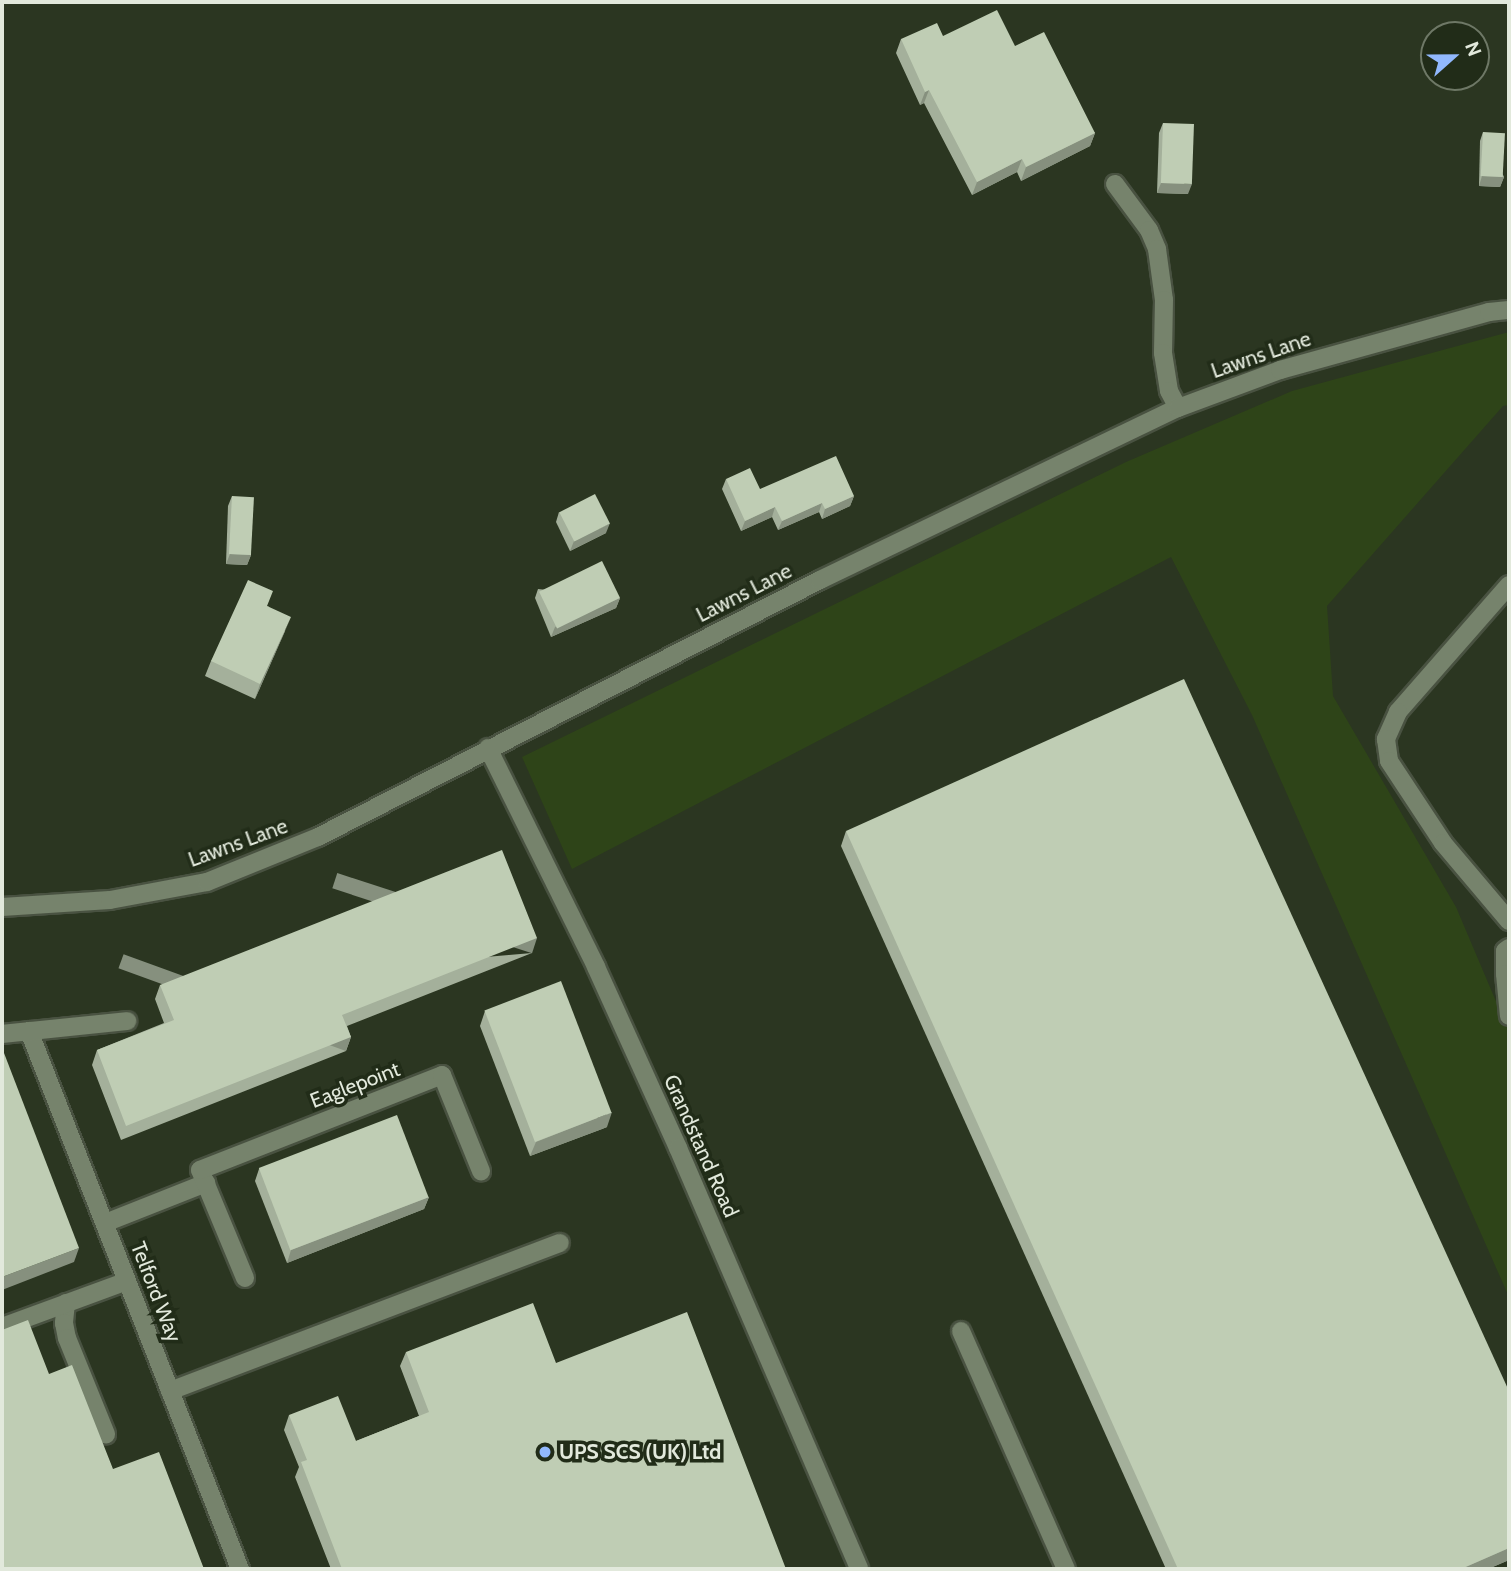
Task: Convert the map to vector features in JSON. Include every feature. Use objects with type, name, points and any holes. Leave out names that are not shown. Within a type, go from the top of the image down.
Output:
[{"type":"street","points":[[1115,184],[1149,230],[1157,249],[1164,300],[1163,354],[1169,391],[1178,408]]},
{"type":"street","name":"Lawns Lane","points":[[2,907],[110,900],[206,882],[318,837],[820,580],[1178,408],[1280,370],[1509,310]]},
{"type":"street","points":[[1509,585],[1398,712],[1386,739],[1389,761],[1443,843],[1509,921]]},
{"type":"street","name":"Grandstand Road","points":[[488,748],[596,967],[673,1136],[859,1569]]},
{"type":"street","points":[[1509,948],[1505,951],[1505,974],[1509,1016]]},
{"type":"street","points":[[2,1034],[127,1021]]},
{"type":"street","name":"Telford Way","points":[[29,1031],[240,1569]]},
{"type":"street","name":"Eaglepoint","points":[[206,1183],[200,1170],[442,1075],[481,1171]]},
{"type":"street","points":[[104,1223],[206,1183],[245,1278]]},
{"type":"street","points":[[170,1391],[560,1243]]},
{"type":"street","points":[[2,1327],[127,1280]]},
{"type":"street","points":[[66,1303],[64,1322],[67,1338],[106,1434]]},
{"type":"street","points":[[961,1331],[1066,1569]]},
{"type":"green space","points":[[1509,332],[1509,405],[1503,406],[1327,606],[1333,696],[1456,907],[1509,1032],[1509,1297],[1252,715],[1171,557],[572,869],[522,757],[1126,462],[1292,391]]},
{"type":"building","points":[[997,10],[1015,46],[1044,32],[1095,133],[1026,167],[1022,159],[977,182],[929,90],[925,92],[901,39],[937,23],[943,36]]},
{"type":"building","points":[[1163,123],[1194,124],[1192,184],[1161,183]]},
{"type":"building","points":[[1483,132],[1505,133],[1503,177],[1481,176]]},
{"type":"building","points":[[836,456],[854,496],[825,509],[822,503],[782,521],[775,507],[745,521],[726,479],[750,468],[760,489]]},
{"type":"building","points":[[595,494],[610,523],[574,542],[559,512]]},
{"type":"building","points":[[232,496],[254,497],[251,555],[229,554]]},
{"type":"building","points":[[602,561],[620,598],[557,629],[539,592]]},
{"type":"building","points":[[248,580],[273,591],[267,606],[291,617],[260,684],[211,661]]},
{"type":"building","points":[[1184,679],[1509,1391],[1509,1548],[1461,1569],[1178,1569],[846,831]]},
{"type":"building","points":[[502,850],[537,938],[342,1015],[351,1037],[126,1126],[97,1050],[174,1020],[160,985]]},
{"type":"building","points":[[561,981],[612,1113],[535,1142],[484,1010]]},
{"type":"building","points":[[4,1053],[79,1248],[2,1277],[2,1054]]},
{"type":"building","points":[[397,1115],[429,1197],[290,1250],[259,1168]]},
{"type":"building","name":"UPS SCS (UK) Ltd","points":[[533,1303],[556,1363],[687,1312],[786,1569],[342,1569],[301,1462],[307,1460],[289,1415],[338,1396],[356,1441],[429,1412],[406,1352]]},
{"type":"building","points":[[28,1320],[49,1374],[72,1365],[113,1469],[159,1452],[204,1569],[2,1569],[2,1330]]},
{"type":"place","name":"UPS SCS (UK) Ltd","points":[[545,1452]]}]
